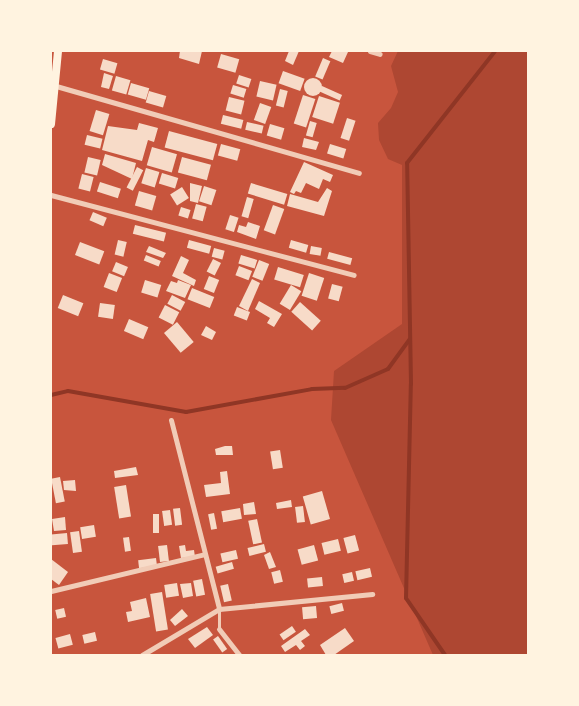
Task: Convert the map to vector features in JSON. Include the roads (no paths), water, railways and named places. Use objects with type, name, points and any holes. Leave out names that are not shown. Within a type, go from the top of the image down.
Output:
[{"type":"main road","points":[[51,124],[58,51]]},
{"type":"street","points":[[370,51],[380,54]]},
{"type":"street","points":[[56,86],[359,173]]},
{"type":"street","points":[[51,195],[354,275]]},
{"type":"street","points":[[171,420],[219,609]]},
{"type":"street","points":[[51,591],[205,554]]},
{"type":"street","points":[[142,655],[219,609],[372,594]]},
{"type":"street","points":[[219,629],[238,655]]},
{"type":"lane","points":[[219,609],[219,629]]},
{"type":"waterway","points":[[445,655],[406,598],[411,384],[407,163],[495,51]]},
{"type":"waterway","points":[[51,395],[68,391],[186,412],[312,389],[345,388],[388,369],[410,339]]}]
